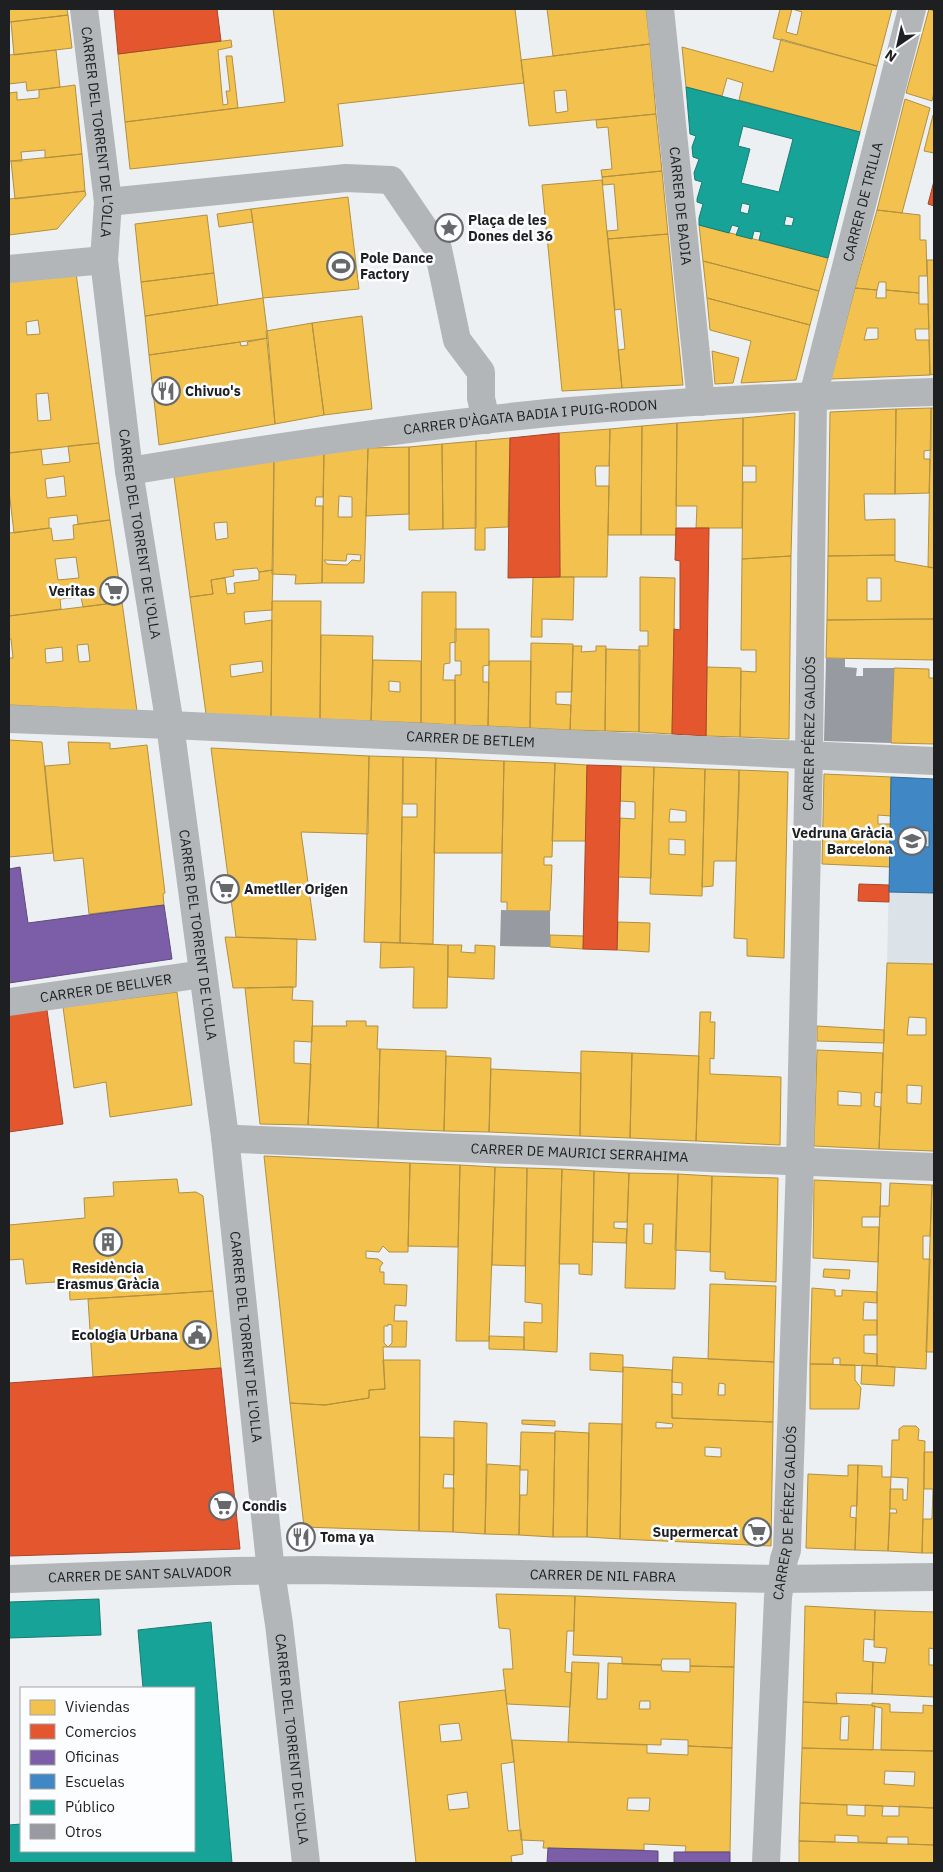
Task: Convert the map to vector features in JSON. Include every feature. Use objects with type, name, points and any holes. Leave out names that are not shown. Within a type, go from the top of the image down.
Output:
[{"type":"street","name":"CARRER DEL TORRENT DE L'OLLA","points":[[84,9],[108,202],[104,260],[129,471],[170,725],[225,1138],[271,1572],[279,1624],[306,1863]]},
{"type":"street","name":"CARRER DE BADIA","points":[[660,9],[701,402]]},
{"type":"street","name":"CARRER DE TRILLA","points":[[814,396],[912,9]]},
{"type":"street","points":[[108,202],[346,178],[391,180],[438,249],[457,340],[481,372],[481,398],[486,420]]},
{"type":"street","points":[[9,269],[104,260]]},
{"type":"street","name":"CARRER D'ÀGATA BADIA I PUIG-RODON","points":[[129,471],[381,432],[549,413],[701,402],[934,392]]},
{"type":"street","name":"CARRER PÉREZ GALDÓS","points":[[800,1162],[809,755],[814,396]]},
{"type":"street","name":"CARRER DE BETLEM","points":[[9,720],[170,725],[934,761]]},
{"type":"street","name":"CARRER DE BELLVER","points":[[9,1002],[203,974]]},
{"type":"street","name":"CARRER DE MAURICI SERRAHIMA","points":[[225,1138],[934,1167]]},
{"type":"street","name":"CARRER DE PÉREZ GALDÓS","points":[[766,1863],[780,1579],[787,1550],[800,1162]]},
{"type":"street","name":"CARRER DE NIL FABRA","points":[[271,1572],[312,1570],[780,1579],[934,1577]]},
{"type":"street","name":"CARRER DE SANT SALVADOR","points":[[9,1579],[235,1571],[271,1572]]},
{"type":"shaded area","name":"Vedruna Gràcia Barcelona","points":[[891,777],[934,779],[934,964],[887,963]]},
{"type":"building: Viviendas","points":[[9,9],[67,9],[68,15],[9,22]]},
{"type":"building: Viviendas","points":[[273,9],[515,9],[524,83],[338,104],[343,146],[130,169],[125,122],[285,102]]},
{"type":"building: Viviendas","points":[[547,9],[646,9],[650,44],[553,56]]},
{"type":"building: Viviendas","points":[[780,9],[792,9],[892,9],[877,66],[773,38]],"holes":[[[792,9],[802,12],[797,35],[786,32]]]},
{"type":"building: Viviendas","points":[[929,9],[934,11],[934,92],[932,101],[906,93]]},
{"type":"building: Viviendas","points":[[68,15],[72,48],[14,55],[11,22]]},
{"type":"building: Viviendas","points":[[781,39],[877,66],[860,132],[739,100],[743,83],[727,78],[722,96],[686,87],[682,47],[773,72]]},
{"type":"building: Viviendas","points":[[231,40],[232,47],[218,50],[223,105],[228,104],[226,91],[230,91],[226,56],[232,56],[238,108],[125,122],[118,54]]},
{"type":"building: Viviendas","points":[[650,44],[656,114],[529,126],[521,60]],"holes":[[[566,90],[568,111],[556,113],[554,91]]]},
{"type":"building: Viviendas","points":[[56,50],[60,87],[27,91],[26,82],[9,84],[9,55]]},
{"type":"building: Viviendas","points":[[75,85],[82,154],[45,158],[45,150],[21,152],[22,161],[9,161],[9,93],[17,92],[17,100],[39,98],[39,90]]},
{"type":"building: Viviendas","points":[[905,99],[930,108],[902,213],[877,210]]},
{"type":"building: Viviendas","points":[[656,114],[662,171],[602,177],[601,170],[612,169],[608,127],[597,128],[596,120]]},
{"type":"building: Viviendas","points":[[934,116],[934,153],[924,151]]},
{"type":"building: Viviendas","points":[[82,154],[85,191],[15,199],[11,161]]},
{"type":"building: Viviendas","points":[[662,171],[668,234],[608,239],[607,231],[618,230],[614,184],[603,185],[602,177]]},
{"type":"building: Viviendas","points":[[602,180],[622,388],[562,391],[542,185]]},
{"type":"building: Viviendas","points":[[85,191],[86,195],[57,229],[9,235],[9,199]]},
{"type":"building: Viviendas","points":[[348,197],[359,289],[263,298],[251,209]]},
{"type":"building: Viviendas","points":[[251,209],[253,222],[219,227],[217,214]]},
{"type":"building: Viviendas","points":[[877,210],[920,215],[920,240],[926,240],[927,276],[919,276],[919,293],[886,290],[886,282],[879,282],[877,290],[855,288]]},
{"type":"building: Viviendas","points":[[207,215],[214,273],[141,282],[135,224]]},
{"type":"building: Viviendas","points":[[699,225],[828,258],[819,291],[703,261]]},
{"type":"building: Viviendas","points":[[668,234],[683,385],[622,388],[618,350],[625,349],[621,309],[615,310],[608,239]]},
{"type":"building: Viviendas","points":[[927,260],[934,260],[934,374],[930,375]]},
{"type":"building: Viviendas","points":[[703,261],[819,291],[810,325],[707,298]]},
{"type":"building: Viviendas","points":[[76,273],[99,443],[9,453],[9,280]],"holes":[[[38,320],[40,334],[27,335],[26,322]],[[48,393],[51,420],[38,421],[36,394]]]},
{"type":"building: Viviendas","points":[[214,273],[218,305],[145,316],[141,282]]},
{"type":"building: Viviendas","points":[[855,288],[877,290],[876,298],[886,298],[886,290],[919,293],[919,304],[928,304],[929,329],[915,329],[916,340],[929,340],[930,375],[831,379]],"holes":[[[867,328],[878,328],[878,339],[864,340]]]},
{"type":"building: Viviendas","points":[[263,298],[268,338],[149,355],[145,316]]},
{"type":"building: Viviendas","points":[[707,298],[810,325],[796,380],[741,383],[751,341],[710,330]]},
{"type":"building: Viviendas","points":[[362,316],[372,409],[324,415],[312,323]]},
{"type":"building: Viviendas","points":[[312,323],[324,415],[275,424],[266,331]]},
{"type":"building: Viviendas","points":[[268,338],[275,424],[159,445],[149,355],[240,342],[241,346],[248,345],[247,342]]},
{"type":"building: Viviendas","points":[[712,351],[739,358],[733,383],[715,384]]},
{"type":"building: Viviendas","points":[[931,408],[934,408],[934,568],[928,567]]},
{"type":"building: Viviendas","points":[[931,408],[931,450],[924,451],[924,459],[930,459],[929,493],[895,494],[896,409]]},
{"type":"building: Viviendas","points":[[896,409],[895,494],[864,494],[865,520],[895,519],[895,555],[828,556],[830,412]]},
{"type":"building: Viviendas","points":[[795,413],[791,556],[742,559],[743,482],[756,482],[756,466],[743,466],[743,418]]},
{"type":"building: Viviendas","points":[[743,418],[742,528],[696,528],[697,506],[676,506],[677,423]]},
{"type":"building: Viviendas","points":[[677,423],[676,535],[641,535],[642,426]]},
{"type":"building: Viviendas","points":[[642,426],[641,535],[608,535],[610,429]]},
{"type":"building: Viviendas","points":[[610,429],[609,466],[596,466],[595,470],[596,486],[609,486],[607,577],[560,577],[559,433]]},
{"type":"building: Viviendas","points":[[510,438],[508,527],[485,528],[485,550],[475,550],[476,441]]},
{"type":"building: Viviendas","points":[[476,441],[476,528],[443,529],[442,444]]},
{"type":"building: Viviendas","points":[[99,443],[110,520],[78,524],[77,515],[49,518],[49,528],[14,533],[9,491],[9,453],[41,449],[43,465],[70,462],[68,446]],"holes":[[[64,476],[66,496],[47,498],[45,479]]]},
{"type":"building: Viviendas","points":[[442,444],[443,529],[409,530],[409,447]]},
{"type":"building: Viviendas","points":[[409,447],[409,514],[366,516],[368,448]]},
{"type":"building: Viviendas","points":[[368,448],[364,583],[322,583],[324,451]],"holes":[[[339,496],[352,497],[352,517],[338,517]],[[347,554],[361,555],[360,561],[352,560],[347,565],[327,564],[324,560],[346,561]]]},
{"type":"building: Viviendas","points":[[324,451],[323,497],[316,497],[315,506],[323,506],[322,583],[295,584],[296,575],[272,574],[274,460]]},
{"type":"building: Viviendas","points":[[274,460],[273,570],[259,572],[257,568],[233,570],[234,576],[211,580],[213,594],[190,597],[174,477]],"holes":[[[227,522],[228,538],[216,540],[214,523]]]},
{"type":"building: Viviendas","points":[[110,520],[122,602],[83,607],[81,597],[60,599],[61,609],[9,616],[9,533],[51,528],[53,541],[74,539],[73,525]],"holes":[[[76,557],[79,578],[58,580],[55,559]]]},
{"type":"building: Viviendas","points":[[895,555],[895,561],[934,568],[934,619],[827,620],[828,556]],"holes":[[[867,578],[881,578],[881,601],[867,601]]]},
{"type":"building: Viviendas","points":[[791,556],[789,739],[740,737],[741,671],[756,672],[756,650],[741,650],[742,559]]},
{"type":"building: Viviendas","points":[[273,570],[272,610],[244,612],[245,624],[272,620],[271,717],[206,714],[190,597],[213,594],[211,580],[225,578],[227,594],[235,593],[234,583],[259,580],[259,572]],"holes":[[[262,661],[263,672],[231,677],[230,665]]]},
{"type":"building: Viviendas","points":[[533,577],[574,577],[573,620],[542,619],[542,637],[531,637]]},
{"type":"building: Viviendas","points":[[640,577],[675,578],[672,734],[639,732],[639,646],[648,646],[648,631],[640,631]]},
{"type":"building: Viviendas","points":[[422,592],[456,592],[456,642],[450,643],[450,663],[444,664],[443,680],[455,680],[455,725],[421,723]]},
{"type":"building: Viviendas","points":[[272,601],[321,601],[320,719],[271,717]]},
{"type":"building: Viviendas","points":[[122,602],[137,711],[9,705],[9,658],[13,658],[11,639],[9,639],[9,616]],"holes":[[[88,644],[90,661],[79,662],[77,645]],[[62,647],[63,661],[46,663],[45,649]]]},
{"type":"building: Viviendas","points":[[934,619],[934,660],[826,658],[827,620]]},
{"type":"building: Viviendas","points":[[455,629],[489,629],[489,665],[483,666],[483,682],[489,682],[488,726],[455,725],[455,675],[461,675],[461,661],[455,661]]},
{"type":"building: Viviendas","points":[[321,635],[373,636],[371,721],[320,719]]},
{"type":"building: Viviendas","points":[[531,643],[573,644],[572,692],[556,692],[556,704],[571,705],[570,730],[530,728]]},
{"type":"building: Viviendas","points":[[573,646],[582,646],[581,652],[596,651],[596,646],[606,646],[605,731],[570,730]]},
{"type":"building: Viviendas","points":[[606,649],[640,650],[639,732],[605,731]]},
{"type":"building: Viviendas","points":[[373,660],[421,661],[421,723],[371,721]],"holes":[[[389,681],[400,682],[400,692],[389,691]]]},
{"type":"building: Viviendas","points":[[489,661],[531,661],[530,728],[488,726]]},
{"type":"building: Viviendas","points":[[707,667],[741,668],[740,737],[706,736]]},
{"type":"building: Viviendas","points":[[894,668],[929,669],[929,678],[934,678],[934,744],[891,743]]},
{"type":"building: Viviendas","points":[[9,740],[42,742],[53,853],[9,857]]},
{"type":"building: Viviendas","points":[[68,742],[110,743],[110,749],[147,745],[165,893],[163,894],[164,905],[89,914],[83,858],[54,861],[45,766],[70,764]]},
{"type":"building: Viviendas","points":[[211,748],[369,756],[368,834],[301,832],[316,940],[236,937]]},
{"type":"building: Viviendas","points":[[369,756],[403,757],[400,943],[364,942]]},
{"type":"building: Viviendas","points":[[403,757],[436,758],[433,944],[400,943],[402,817],[417,817],[417,804],[403,804]]},
{"type":"building: Viviendas","points":[[436,758],[504,761],[502,853],[434,853]]},
{"type":"building: Viviendas","points":[[504,761],[555,763],[552,857],[544,857],[544,865],[552,865],[550,911],[507,911],[507,902],[501,902]]},
{"type":"building: Viviendas","points":[[555,763],[587,765],[586,841],[552,841]]},
{"type":"building: Viviendas","points":[[621,766],[654,767],[651,878],[618,877],[620,818],[635,819],[635,802],[620,801]]},
{"type":"building: Viviendas","points":[[654,767],[705,769],[702,896],[650,894]],"holes":[[[670,809],[686,811],[686,822],[669,822]],[[669,839],[685,840],[685,855],[669,854]]]},
{"type":"building: Viviendas","points":[[705,769],[739,770],[739,791],[736,861],[714,861],[713,886],[702,887]]},
{"type":"building: Viviendas","points":[[739,770],[788,772],[784,958],[747,956],[747,939],[734,938]]},
{"type":"building: Viviendas","points":[[824,774],[891,777],[891,816],[878,815],[878,824],[891,824],[890,867],[822,864]]},
{"type":"building: Viviendas","points":[[618,922],[650,923],[649,952],[617,950]]},
{"type":"building: Viviendas","points":[[550,935],[584,936],[583,949],[550,947]]},
{"type":"building: Viviendas","points":[[225,937],[297,939],[296,987],[233,988]]},
{"type":"building: Viviendas","points":[[381,942],[448,945],[447,1008],[413,1008],[414,967],[380,968]]},
{"type":"building: Viviendas","points":[[448,945],[462,945],[461,952],[475,953],[475,945],[495,946],[494,979],[448,977]]},
{"type":"building: Viviendas","points":[[887,963],[934,964],[934,1151],[879,1149]],"holes":[[[909,1017],[926,1018],[926,1035],[907,1035]],[[907,1085],[922,1086],[921,1104],[907,1103]]]},
{"type":"building: Viviendas","points":[[293,987],[292,1000],[313,1001],[312,1042],[294,1041],[294,1063],[311,1064],[308,1125],[260,1124],[245,988]]},
{"type":"building: Viviendas","points":[[177,992],[192,1105],[110,1117],[106,1082],[74,1088],[63,1007]]},
{"type":"building: Viviendas","points":[[700,1012],[711,1012],[710,1022],[715,1022],[714,1059],[710,1058],[710,1074],[781,1077],[780,1145],[696,1141]]},
{"type":"building: Viviendas","points":[[346,1021],[366,1021],[366,1026],[378,1026],[377,1049],[380,1049],[378,1128],[308,1125],[312,1026],[347,1026]]},
{"type":"building: Viviendas","points":[[817,1026],[884,1030],[884,1043],[817,1041]]},
{"type":"building: Viviendas","points":[[380,1049],[446,1051],[444,1131],[378,1128]]},
{"type":"building: Viviendas","points":[[817,1050],[883,1053],[882,1093],[875,1092],[874,1106],[881,1107],[879,1149],[814,1146]],"holes":[[[838,1091],[861,1093],[861,1106],[838,1105]]]},
{"type":"building: Viviendas","points":[[581,1051],[632,1053],[630,1138],[580,1136]]},
{"type":"building: Viviendas","points":[[632,1053],[699,1056],[696,1141],[630,1138]]},
{"type":"building: Viviendas","points":[[446,1056],[491,1058],[489,1132],[444,1131]]},
{"type":"building: Viviendas","points":[[491,1069],[581,1073],[580,1136],[489,1132]]},
{"type":"building: Viviendas","points":[[264,1156],[410,1163],[408,1252],[389,1252],[383,1246],[379,1252],[366,1251],[366,1258],[378,1259],[383,1263],[380,1267],[380,1272],[384,1272],[384,1284],[407,1285],[406,1306],[395,1305],[394,1321],[407,1321],[406,1347],[388,1347],[383,1347],[385,1389],[369,1390],[369,1398],[325,1405],[290,1403]],"holes":[[[392,1325],[392,1343],[388,1347],[384,1343],[384,1326]]]},
{"type":"building: Viviendas","points":[[410,1163],[460,1165],[458,1247],[408,1246]]},
{"type":"building: Viviendas","points":[[460,1165],[495,1167],[489,1341],[456,1341]]},
{"type":"building: Viviendas","points":[[495,1167],[527,1168],[525,1266],[492,1265]]},
{"type":"building: Viviendas","points":[[527,1168],[562,1169],[557,1352],[524,1350],[524,1322],[542,1323],[542,1304],[525,1302]]},
{"type":"building: Viviendas","points":[[562,1169],[594,1171],[592,1275],[579,1274],[579,1264],[559,1264]]},
{"type":"building: Viviendas","points":[[594,1171],[629,1173],[627,1222],[614,1222],[614,1228],[627,1229],[626,1243],[593,1242]]},
{"type":"building: Viviendas","points":[[629,1173],[678,1174],[675,1289],[625,1288]],"holes":[[[644,1224],[653,1224],[652,1244],[644,1243]]]},
{"type":"building: Viviendas","points":[[678,1174],[712,1176],[710,1252],[675,1250]]},
{"type":"building: Viviendas","points":[[712,1176],[778,1178],[776,1282],[725,1279],[725,1272],[710,1271]]},
{"type":"building: Viviendas","name":"Residència Erasmus Gràcia","points":[[177,1179],[179,1193],[196,1192],[203,1196],[213,1291],[70,1300],[69,1281],[26,1284],[23,1259],[9,1260],[9,1225],[85,1218],[84,1198],[114,1196],[113,1182]]},
{"type":"building: Viviendas","points":[[814,1180],[881,1183],[880,1217],[862,1217],[862,1227],[879,1227],[878,1262],[813,1258]]},
{"type":"building: Viviendas","points":[[890,1183],[932,1185],[930,1236],[923,1236],[923,1259],[930,1259],[926,1369],[877,1366],[880,1206],[889,1206]]},
{"type":"building: Viviendas","points":[[932,1185],[934,1185],[934,1352],[926,1352]]},
{"type":"building: Viviendas","points":[[824,1269],[850,1270],[849,1279],[823,1277]]},
{"type":"building: Viviendas","points":[[710,1284],[776,1286],[774,1362],[708,1359]]},
{"type":"building: Viviendas","points":[[812,1288],[835,1290],[835,1296],[842,1296],[842,1290],[877,1292],[877,1303],[864,1302],[863,1320],[877,1320],[877,1335],[864,1335],[864,1353],[877,1354],[877,1366],[840,1365],[840,1358],[833,1358],[833,1364],[810,1364]]},
{"type":"building: Viviendas","points":[[213,1291],[221,1368],[93,1377],[88,1299]]},
{"type":"building: Viviendas","points":[[489,1336],[524,1337],[524,1350],[489,1349]]},
{"type":"building: Viviendas","points":[[590,1353],[623,1355],[623,1372],[590,1370]]},
{"type":"building: Viviendas","points":[[673,1357],[774,1362],[773,1422],[672,1418],[672,1394],[682,1395],[682,1383],[672,1382]],"holes":[[[719,1383],[725,1384],[725,1395],[718,1395]]]},
{"type":"building: Viviendas","points":[[383,1360],[420,1360],[419,1531],[304,1527],[290,1403],[325,1405],[369,1398],[369,1390],[385,1389]]},
{"type":"building: Viviendas","points":[[810,1364],[855,1365],[855,1380],[861,1388],[859,1409],[810,1409]]},
{"type":"building: Viviendas","points":[[862,1365],[895,1367],[894,1386],[861,1384]]},
{"type":"building: Viviendas","points":[[623,1367],[672,1370],[672,1418],[773,1422],[771,1546],[620,1539]],"holes":[[[656,1422],[673,1424],[672,1428],[656,1428]],[[705,1447],[721,1448],[721,1457],[705,1456]]]},
{"type":"building: Viviendas","points":[[522,1420],[555,1421],[555,1426],[522,1424]]},
{"type":"building: Viviendas","points":[[454,1421],[487,1423],[485,1534],[453,1532]]},
{"type":"building: Viviendas","points":[[589,1423],[622,1424],[620,1539],[587,1537]]},
{"type":"building: Viviendas","points":[[903,1426],[916,1426],[919,1429],[918,1440],[925,1441],[922,1553],[888,1551],[890,1513],[897,1513],[896,1509],[890,1509],[890,1489],[903,1489],[903,1500],[907,1500],[908,1478],[891,1477],[892,1440],[899,1440],[899,1429]]},
{"type":"building: Viviendas","points":[[555,1431],[589,1433],[587,1537],[553,1537]]},
{"type":"building: Viviendas","points":[[521,1432],[555,1433],[553,1537],[519,1535],[520,1495],[527,1495],[528,1470],[520,1470]]},
{"type":"building: Viviendas","points":[[420,1437],[454,1438],[454,1475],[444,1474],[443,1488],[454,1488],[453,1532],[419,1531]]},
{"type":"building: Viviendas","points":[[924,1452],[934,1452],[934,1553],[922,1553],[923,1519],[932,1519],[933,1489],[924,1489]]},
{"type":"building: Viviendas","points":[[487,1464],[520,1466],[519,1535],[485,1534]]},
{"type":"building: Viviendas","points":[[848,1465],[858,1465],[857,1506],[851,1506],[850,1517],[856,1518],[855,1550],[806,1548],[808,1474],[848,1476]]},
{"type":"building: Viviendas","points":[[858,1465],[882,1466],[882,1477],[891,1477],[888,1551],[855,1550]]},
{"type":"building: Viviendas","points":[[496,1594],[575,1596],[574,1631],[567,1631],[565,1672],[572,1673],[570,1707],[507,1704],[503,1669],[513,1669],[510,1629],[499,1628]]},
{"type":"building: Viviendas","points":[[575,1596],[736,1603],[734,1667],[690,1666],[690,1659],[662,1659],[661,1665],[622,1664],[622,1657],[573,1655]]},
{"type":"building: Viviendas","points":[[805,1606],[875,1610],[874,1640],[864,1639],[863,1661],[873,1662],[872,1694],[836,1693],[837,1704],[803,1702]]},
{"type":"building: Viviendas","points":[[875,1610],[934,1612],[934,1649],[929,1648],[929,1665],[934,1665],[934,1697],[872,1694],[873,1662],[885,1663],[887,1648],[874,1647]]},
{"type":"building: Viviendas","points":[[572,1662],[599,1663],[597,1699],[607,1699],[608,1663],[661,1665],[662,1671],[690,1672],[690,1666],[734,1667],[732,1748],[688,1746],[688,1740],[661,1739],[661,1745],[568,1742]],"holes":[[[640,1701],[650,1701],[650,1709],[639,1709]]]},
{"type":"building: Viviendas","points":[[505,1690],[514,1762],[501,1764],[508,1831],[521,1830],[523,1854],[511,1856],[512,1863],[416,1863],[399,1702]],"holes":[[[459,1723],[462,1740],[441,1742],[439,1725]],[[467,1792],[469,1808],[449,1810],[447,1795]]]},
{"type":"building: Viviendas","points":[[803,1702],[875,1706],[873,1750],[802,1748]],"holes":[[[849,1716],[848,1740],[840,1740],[841,1717]]]},
{"type":"building: Viviendas","points":[[872,1703],[890,1704],[890,1712],[923,1713],[923,1705],[934,1706],[934,1751],[881,1750],[882,1708],[872,1706]]},
{"type":"building: Viviendas","points":[[512,1740],[647,1745],[647,1753],[688,1755],[688,1746],[732,1748],[730,1852],[685,1852],[686,1846],[644,1844],[644,1850],[543,1848],[544,1841],[521,1840]],"holes":[[[628,1798],[650,1798],[649,1811],[627,1810]]]},
{"type":"building: Viviendas","points":[[802,1748],[934,1751],[934,1808],[800,1803]],"holes":[[[885,1771],[915,1772],[914,1786],[884,1784]]]},
{"type":"building: Viviendas","points":[[800,1803],[847,1805],[847,1815],[865,1816],[865,1805],[883,1806],[882,1816],[899,1816],[899,1806],[934,1808],[934,1845],[908,1844],[908,1837],[887,1837],[887,1843],[858,1842],[858,1836],[835,1835],[835,1842],[799,1841]]},
{"type":"building: Viviendas","points":[[799,1841],[934,1845],[934,1863],[799,1863]]},
{"type":"building: Comercios","points":[[114,9],[217,9],[221,41],[118,54]]},
{"type":"building: Comercios","points":[[934,181],[934,206],[928,204]]},
{"type":"building: Comercios","points":[[559,433],[560,577],[508,578],[510,438]]},
{"type":"building: Comercios","points":[[676,528],[709,528],[706,736],[672,734],[674,629],[680,630],[680,561],[675,560]]},
{"type":"building: Comercios","points":[[587,765],[621,766],[617,950],[583,949]]},
{"type":"building: Comercios","points":[[859,884],[889,885],[889,902],[858,901]]},
{"type":"building: Comercios","points":[[47,1010],[63,1124],[9,1132],[9,1015]]},
{"type":"building: Comercios","points":[[221,1368],[240,1549],[9,1556],[9,1383]]},
{"type":"building: Oficinas","points":[[20,867],[28,923],[164,905],[172,959],[9,983],[9,869]]},
{"type":"building: Oficinas","points":[[548,1848],[658,1851],[658,1863],[547,1863]]},
{"type":"building: Oficinas","points":[[674,1852],[730,1852],[730,1863],[674,1863]]},
{"type":"building: Escuelas","points":[[891,777],[934,779],[934,893],[889,892]],"holes":[[[917,830],[929,831],[929,847],[917,846]]]},
{"type":"building: Público","points":[[686,87],[860,132],[828,258],[759,240],[761,232],[754,231],[752,239],[736,235],[739,227],[732,225],[729,233],[699,225],[703,204],[697,202],[697,199],[702,182],[695,180],[694,173],[699,159],[693,157],[692,147],[696,136],[690,134]],"holes":[[[743,126],[793,139],[779,192],[741,183],[750,149],[738,146]],[[742,203],[750,205],[748,214],[740,212]],[[786,216],[794,218],[792,226],[784,225]]]},
{"type":"building: Público","points":[[99,1599],[101,1635],[9,1638],[9,1602]]},
{"type":"building: Público","points":[[211,1622],[232,1863],[9,1863],[9,1825],[20,1824],[20,1852],[195,1852],[195,1687],[143,1687],[138,1630]]},
{"type":"building: Otros","points":[[826,658],[845,659],[845,667],[857,668],[856,676],[863,676],[863,668],[894,668],[891,743],[824,741]]},
{"type":"building: Otros","points":[[501,910],[550,911],[550,947],[500,946]]},
{"type":"place","name":"Plaça de les Dones del 36","points":[[449,228]]},
{"type":"place","name":"Pole Dance Factory","points":[[341,266]]},
{"type":"place","name":"Chivuo's","points":[[166,391]]},
{"type":"place","name":"Veritas","points":[[114,591]]},
{"type":"place","name":"Vedruna Gràcia Barcelona","points":[[912,841]]},
{"type":"place","name":"Ametller Origen","points":[[225,889]]},
{"type":"place","name":"Residència Erasmus Gràcia","points":[[108,1242]]},
{"type":"place","name":"Ecologia Urbana","points":[[197,1335]]},
{"type":"place","name":"Condis","points":[[223,1506]]},
{"type":"place","name":"Supermercat","points":[[757,1532]]},
{"type":"place","name":"Toma ya","points":[[301,1537]]}]
